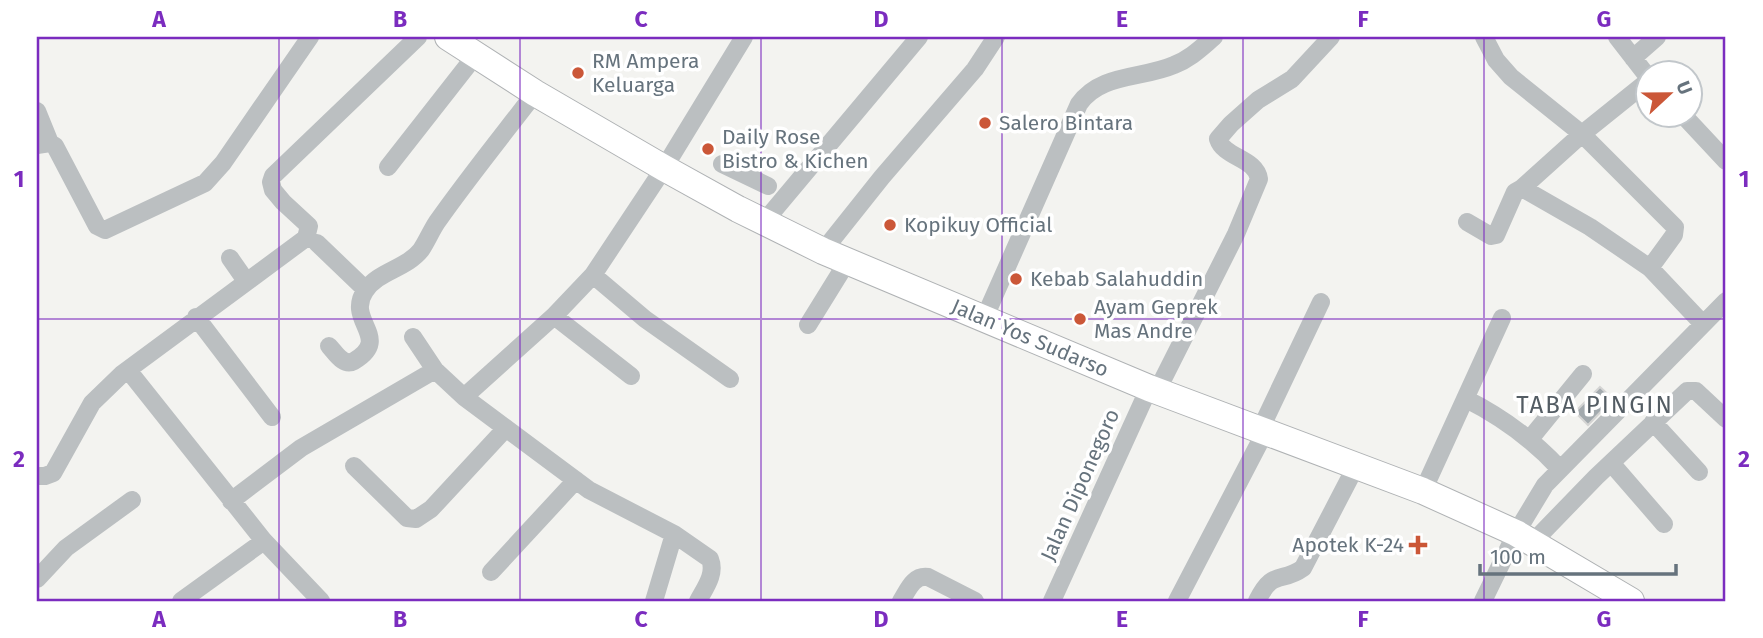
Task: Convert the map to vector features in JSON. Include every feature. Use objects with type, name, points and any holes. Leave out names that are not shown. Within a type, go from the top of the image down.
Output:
[{"type":"highway","name":"Jalan Yos Sudarso","points":[[448,37],[535,93],[664,168],[835,257],[1153,389],[1423,491],[1524,538],[1631,601]]},
{"type":"street","points":[[37,111],[44,144],[55,146],[97,226],[105,230],[205,183],[223,163],[310,37]]},
{"type":"street","points":[[37,476],[53,472],[92,402],[128,370],[306,238],[309,226],[273,190],[273,176],[418,37]]},
{"type":"street","points":[[464,397],[554,316],[593,275],[664,168],[744,37]]},
{"type":"street","points":[[764,222],[919,37]]},
{"type":"street","points":[[808,325],[835,257],[882,177],[975,69],[996,37]]},
{"type":"street","points":[[984,319],[1085,96],[1106,82],[1158,71],[1183,61],[1214,37]]},
{"type":"street","name":"Jalan Diponegoro","points":[[1052,601],[1153,389],[1236,234],[1259,179],[1254,168],[1220,146],[1218,139],[1258,100],[1292,79],[1331,37]]},
{"type":"street","points":[[1483,37],[1496,60],[1511,77],[1582,134],[1675,227],[1674,235],[1650,268]]},
{"type":"street","points":[[1617,37],[1633,58],[1657,37]]},
{"type":"street","points":[[388,167],[475,56]]},
{"type":"street","points":[[1467,222],[1491,236],[1496,235],[1515,192],[1634,90]]},
{"type":"street","points":[[329,346],[343,361],[349,362],[369,346],[371,337],[359,311],[360,301],[366,290],[374,281],[410,261],[420,250],[437,222],[535,93]]},
{"type":"street","points":[[1697,130],[1726,161]]},
{"type":"street","points":[[722,164],[768,186]]},
{"type":"street","points":[[722,200],[742,174]]},
{"type":"street","points":[[1522,188],[1590,227],[1650,268],[1702,323]]},
{"type":"street","points":[[317,243],[366,290]]},
{"type":"street","points":[[230,258],[246,281]]},
{"type":"street","points":[[593,275],[645,319],[730,379]]},
{"type":"street","points":[[1177,601],[1263,431],[1321,302]]},
{"type":"street","points":[[1524,538],[1532,503],[1559,468],[1702,323],[1725,304]]},
{"type":"street","points":[[554,316],[631,376]]},
{"type":"street","points":[[196,317],[272,417]]},
{"type":"street","points":[[1423,491],[1502,318]]},
{"type":"street","points":[[413,337],[435,370],[464,397],[602,498],[674,534],[706,555],[712,564],[712,575],[705,599]]},
{"type":"street","points":[[128,370],[264,541],[321,601]]},
{"type":"street","points":[[231,501],[301,448],[435,370]]},
{"type":"street","points":[[1530,439],[1583,374]]},
{"type":"street","points":[[1483,601],[1524,538],[1612,464],[1687,391],[1692,389],[1726,419]]},
{"type":"street","points":[[1466,399],[1512,424],[1559,468]]},
{"type":"street","points":[[1653,422],[1699,471]]},
{"type":"street","points":[[354,466],[407,518],[416,519],[431,509],[506,428]]},
{"type":"street","points":[[1612,464],[1664,524]]},
{"type":"street","points":[[1258,601],[1268,582],[1275,577],[1295,574],[1303,568],[1356,466]]},
{"type":"street","points":[[491,572],[576,480]]},
{"type":"street","points":[[37,579],[66,548],[132,500]]},
{"type":"street","points":[[654,601],[674,534]]},
{"type":"street","points":[[181,601],[264,541]]},
{"type":"street","points":[[901,601],[915,579],[920,576],[928,577],[975,601]]},
{"type":"building","points":[[1600,387],[1613,399],[1588,425],[1575,412]]},
{"type":"place","name":"RM Ampera Keluarga","points":[[578,73]]},
{"type":"place","name":"Salero Bintara","points":[[985,123]]},
{"type":"place","name":"Daily Rose Bistro & Kichen","points":[[708,149]]},
{"type":"place","name":"Kopikuy Official","points":[[890,225]]},
{"type":"place","name":"Kebab Salahuddin","points":[[1016,279]]},
{"type":"place","name":"Ayam Geprek Mas Andre","points":[[1080,319]]},
{"type":"place","name":"Apotek K-24","points":[[1418,545]]},
{"type":"district","name":"TABA PINGIN","points":[[1595,405]]}]
